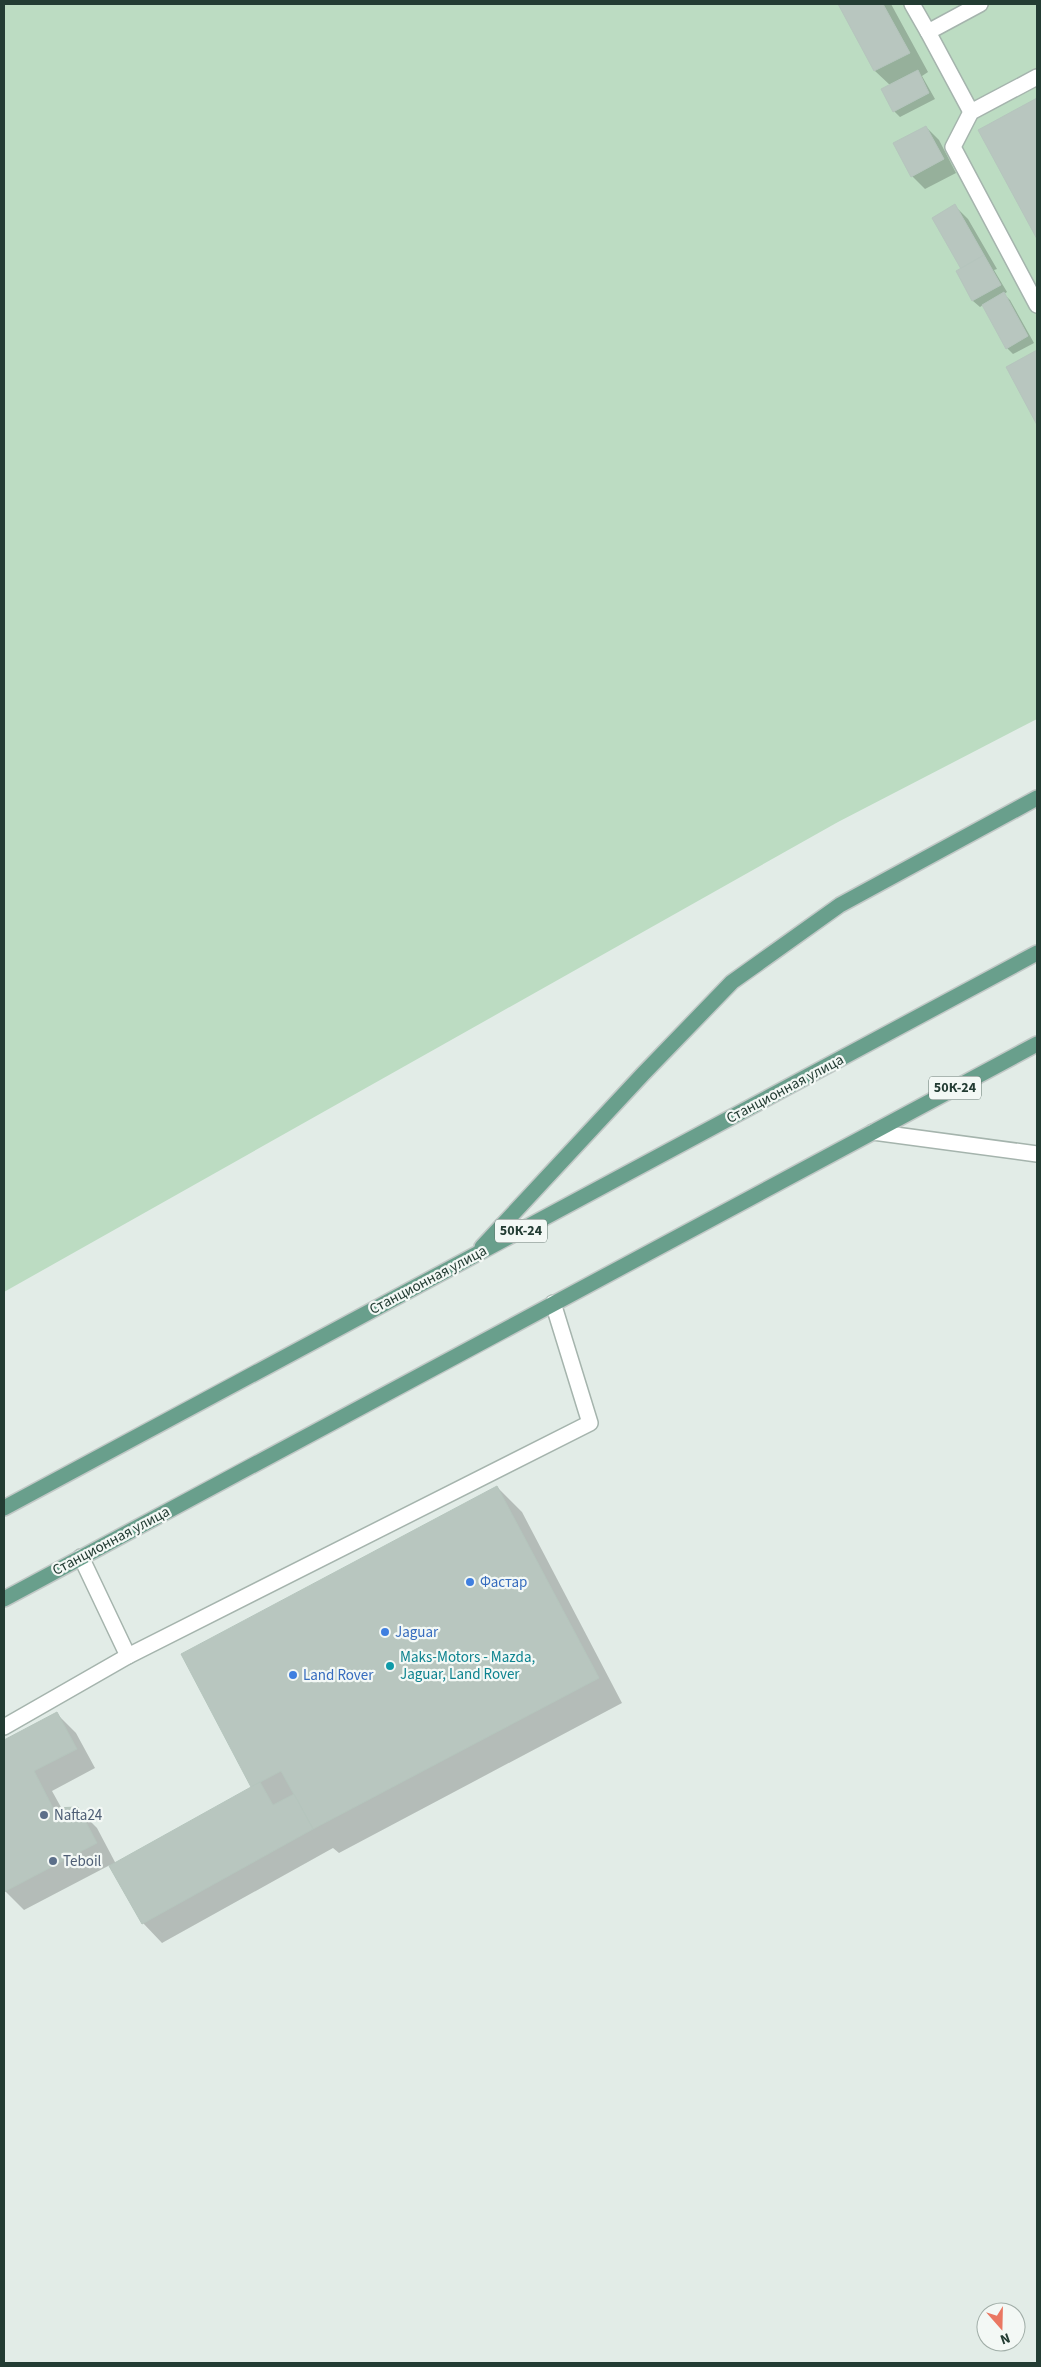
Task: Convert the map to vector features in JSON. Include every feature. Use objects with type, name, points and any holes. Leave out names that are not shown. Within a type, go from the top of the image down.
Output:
[{"type":"main road","points":[[475,1255],[643,1074],[732,982],[840,905],[1037,798]]},
{"type":"main road","name":"Станционная улица","points":[[4,1508],[1037,953]]},
{"type":"main road","name":"Станционная улица","points":[[4,1598],[1037,1044]]},
{"type":"lane","points":[[912,4],[971,112]]},
{"type":"lane","points":[[928,32],[980,4]]},
{"type":"lane","points":[[1037,76],[971,112],[953,147],[1037,305]]},
{"type":"lane","points":[[873,1132],[1037,1154]]},
{"type":"lane","points":[[4,1727],[128,1656],[590,1423],[553,1303]]},
{"type":"lane","points":[[81,1557],[128,1656]]},
{"type":"green space","points":[[4,4],[1037,4],[1037,719],[838,822],[4,1292]]},
{"type":"building","points":[[838,4],[883,4],[910,53],[874,71]]},
{"type":"building","points":[[918,70],[929,93],[893,112],[881,89]]},
{"type":"building","points":[[1037,98],[1037,239],[978,130]]},
{"type":"building","points":[[926,126],[944,159],[911,177],[893,143]]},
{"type":"building","points":[[955,204],[984,255],[961,269],[932,218]]},
{"type":"building","points":[[984,255],[1001,285],[972,301],[956,271]]},
{"type":"building","points":[[1004,292],[1028,336],[1006,349],[982,305]]},
{"type":"building","points":[[1037,350],[1037,425],[1006,367]]},
{"type":"building","name":"Maks-Motors - Mazda, Jaguar, Land Rover","points":[[497,1486],[599,1678],[313,1829],[281,1771],[251,1787],[181,1654]]},
{"type":"building","points":[[57,1712],[77,1749],[34,1771],[53,1808],[78,1807],[97,1843],[4,1892],[4,1740]]},
{"type":"building","points":[[260,1782],[273,1805],[294,1794],[313,1829],[142,1924],[109,1866]]},
{"type":"place","name":"Фастар","points":[[470,1582]]},
{"type":"place","name":"Jaguar","points":[[385,1632]]},
{"type":"place","name":"Maks-Motors - Mazda, Jaguar, Land Rover","points":[[390,1666]]},
{"type":"place","name":"Land Rover","points":[[293,1675]]},
{"type":"place","name":"Nafta24","points":[[44,1815]]},
{"type":"place","name":"Teboil","points":[[53,1861]]}]
